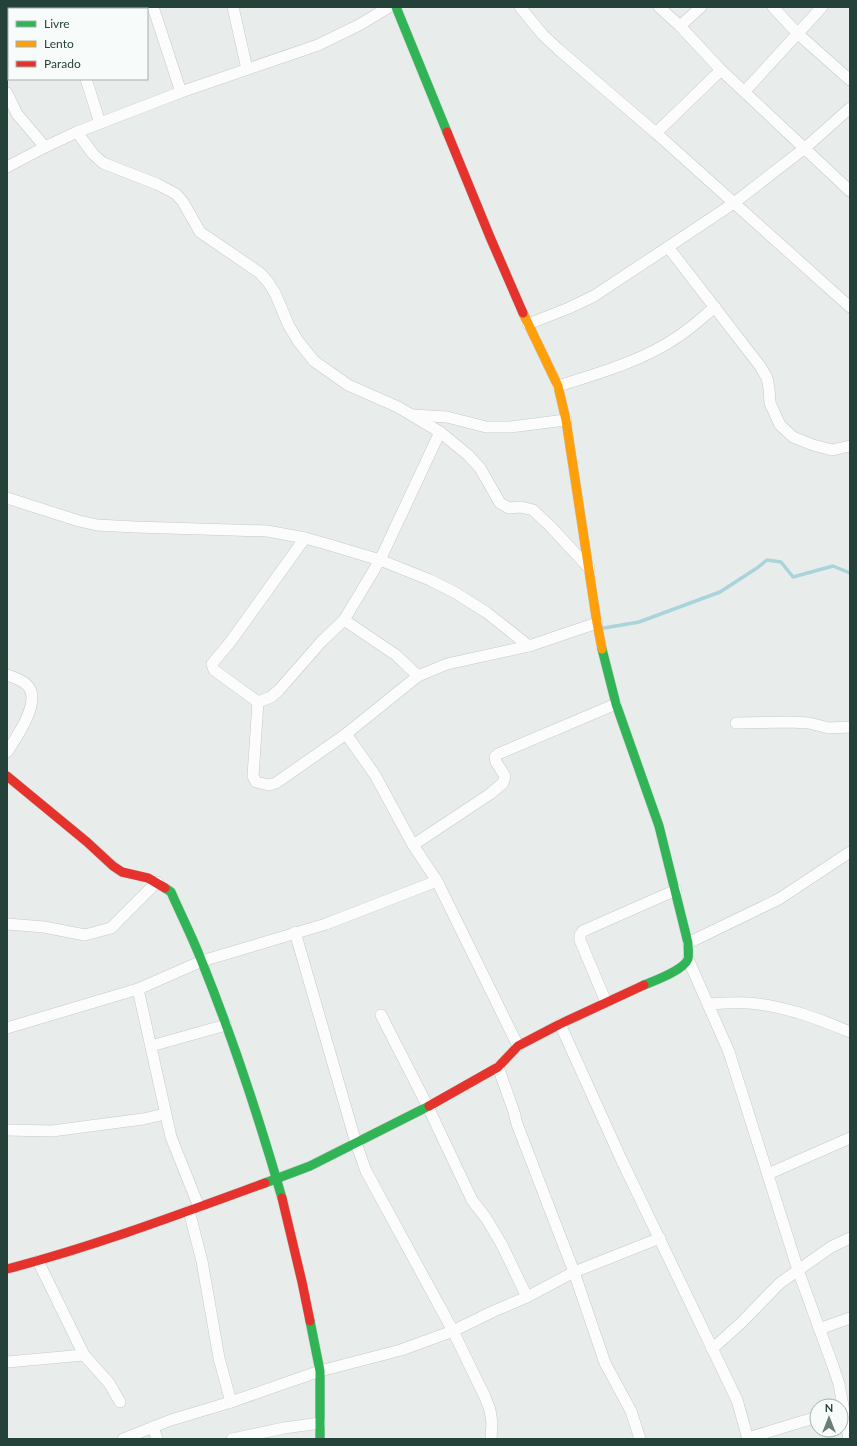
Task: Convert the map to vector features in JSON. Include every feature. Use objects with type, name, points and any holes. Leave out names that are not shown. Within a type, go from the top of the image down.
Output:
[{"type":"street","points":[[153,7],[181,92]]},
{"type":"street","points":[[233,7],[247,69]]},
{"type":"street","points":[[7,167],[77,132],[181,92],[318,45],[359,25],[389,7]]},
{"type":"street","points":[[396,7],[454,150],[528,324],[558,386],[566,420],[606,667],[616,704],[659,826],[688,943],[688,958],[729,1052],[798,1270],[834,1366],[839,1384],[841,1398]]},
{"type":"street","points":[[520,7],[543,35],[558,49],[656,133],[850,307]]},
{"type":"street","points":[[658,7],[680,26],[721,70],[850,191]]},
{"type":"street","points":[[680,26],[701,7]]},
{"type":"street","points":[[773,7],[797,33],[850,80]]},
{"type":"street","points":[[745,91],[822,7]]},
{"type":"street","points":[[656,133],[721,70]]},
{"type":"street","points":[[86,80],[100,123]]},
{"type":"street","points":[[7,93],[12,116],[45,147]]},
{"type":"street","points":[[528,324],[569,308],[594,296],[668,247],[734,202],[805,148],[850,108]]},
{"type":"street","points":[[77,132],[93,154],[103,162],[157,184],[176,194],[183,202],[200,232],[260,273],[275,293],[289,326],[298,341],[314,361],[348,385],[398,407],[440,432],[468,455],[480,468],[500,503],[510,508],[521,507],[532,510],[550,526],[589,568]]},
{"type":"street","points":[[668,247],[760,366],[767,378],[770,403],[780,425],[793,437],[813,445],[832,450],[850,446]]},
{"type":"street","points":[[558,386],[606,370],[644,355],[679,336],[714,307]]},
{"type":"street","points":[[412,415],[447,417],[486,427],[510,427],[566,420]]},
{"type":"street","points":[[258,702],[271,696],[279,690],[320,642],[344,620],[380,560],[440,432]]},
{"type":"street","points":[[7,498],[79,521],[97,525],[135,528],[267,531],[305,538],[346,549],[380,560],[430,580],[454,592],[486,612],[529,646]]},
{"type":"street","points":[[258,702],[214,670],[212,664],[231,641],[305,538]]},
{"type":"street","points":[[344,620],[396,655],[418,676]]},
{"type":"street","points":[[258,702],[252,776],[256,782],[261,784],[276,784],[346,734],[418,676],[447,664],[529,646],[598,623]]},
{"type":"street","points":[[7,675],[27,685],[32,693],[28,717],[7,752]]},
{"type":"street","points":[[413,844],[490,794],[503,783],[505,776],[496,762],[495,757],[498,754],[616,704]]},
{"type":"street","points":[[736,723],[790,722],[809,723],[829,728],[850,727]]},
{"type":"street","points":[[346,734],[374,775],[413,844],[437,881],[518,1046]]},
{"type":"street","points":[[7,776],[87,842],[113,866],[122,872],[148,878],[157,882],[171,892],[202,961],[226,1025],[260,1123],[276,1180],[302,1282],[320,1371],[320,1439]]},
{"type":"street","points":[[688,943],[779,899],[850,852]]},
{"type":"street","points":[[7,1028],[138,989],[202,961],[326,924],[437,881]]},
{"type":"street","points":[[7,924],[44,927],[84,935],[106,930],[111,928],[157,882]]},
{"type":"street","points":[[606,1002],[580,940],[580,935],[583,931],[676,890]]},
{"type":"street","points":[[295,932],[356,1143],[366,1171],[453,1331],[485,1396],[490,1410],[492,1423],[491,1439]]},
{"type":"street","points":[[7,1269],[38,1261],[194,1209],[276,1180],[310,1166],[428,1107],[498,1067],[518,1046],[560,1024],[674,971],[683,965],[688,958]]},
{"type":"street","points":[[138,989],[165,1114],[194,1209],[219,1358],[231,1402]]},
{"type":"street","points":[[709,1004],[747,1003],[766,1005],[802,1014],[850,1032]]},
{"type":"street","points":[[381,1015],[428,1107],[472,1200],[486,1218],[502,1245],[527,1297]]},
{"type":"street","points":[[560,1024],[622,1161],[737,1400],[748,1439],[809,1420]]},
{"type":"street","points":[[151,1046],[226,1025]]},
{"type":"street","points":[[498,1067],[523,1140],[574,1272],[605,1363],[631,1411],[640,1439]]},
{"type":"street","points":[[7,1130],[52,1131],[143,1119],[165,1114]]},
{"type":"street","points":[[768,1174],[850,1138]]},
{"type":"street","points":[[123,1439],[153,1427],[320,1371],[401,1350],[453,1331],[527,1297],[574,1272],[660,1238]]},
{"type":"street","points":[[712,1349],[741,1323],[780,1283],[831,1247],[850,1238]]},
{"type":"street","points":[[38,1261],[84,1355],[109,1383],[120,1402]]},
{"type":"street","points":[[820,1329],[850,1318]]},
{"type":"street","points":[[7,1362],[84,1355]]},
{"type":"street","points":[[232,1439],[284,1428],[320,1423]]},
{"type":"street","points":[[153,1427],[157,1439]]},
{"type":"waterway","points":[[604,628],[639,622],[720,592],[767,560],[781,562],[793,577],[833,566],[850,573]]},
{"type":"traffic: fast","points":[[396,7],[447,132]]},
{"type":"traffic: fast","points":[[602,649],[616,704],[659,826],[688,943],[688,959],[681,967],[668,975],[644,985]]},
{"type":"traffic: fast","points":[[165,888],[171,892],[195,944],[224,1020],[245,1079],[282,1198]]},
{"type":"traffic: fast","points":[[265,1183],[310,1166],[429,1106]]},
{"type":"traffic: fast","points":[[310,1321],[320,1371],[320,1439]]},
{"type":"traffic: slow","points":[[523,313],[558,386],[566,420],[602,649]]},
{"type":"traffic: jam","points":[[447,132],[523,313]]},
{"type":"traffic: jam","points":[[7,776],[87,842],[113,866],[122,872],[148,878],[165,888]]},
{"type":"traffic: jam","points":[[429,1106],[498,1067],[518,1046],[560,1024],[644,985]]},
{"type":"traffic: jam","points":[[7,1269],[105,1240],[265,1183]]},
{"type":"traffic: jam","points":[[282,1198],[310,1321]]}]
